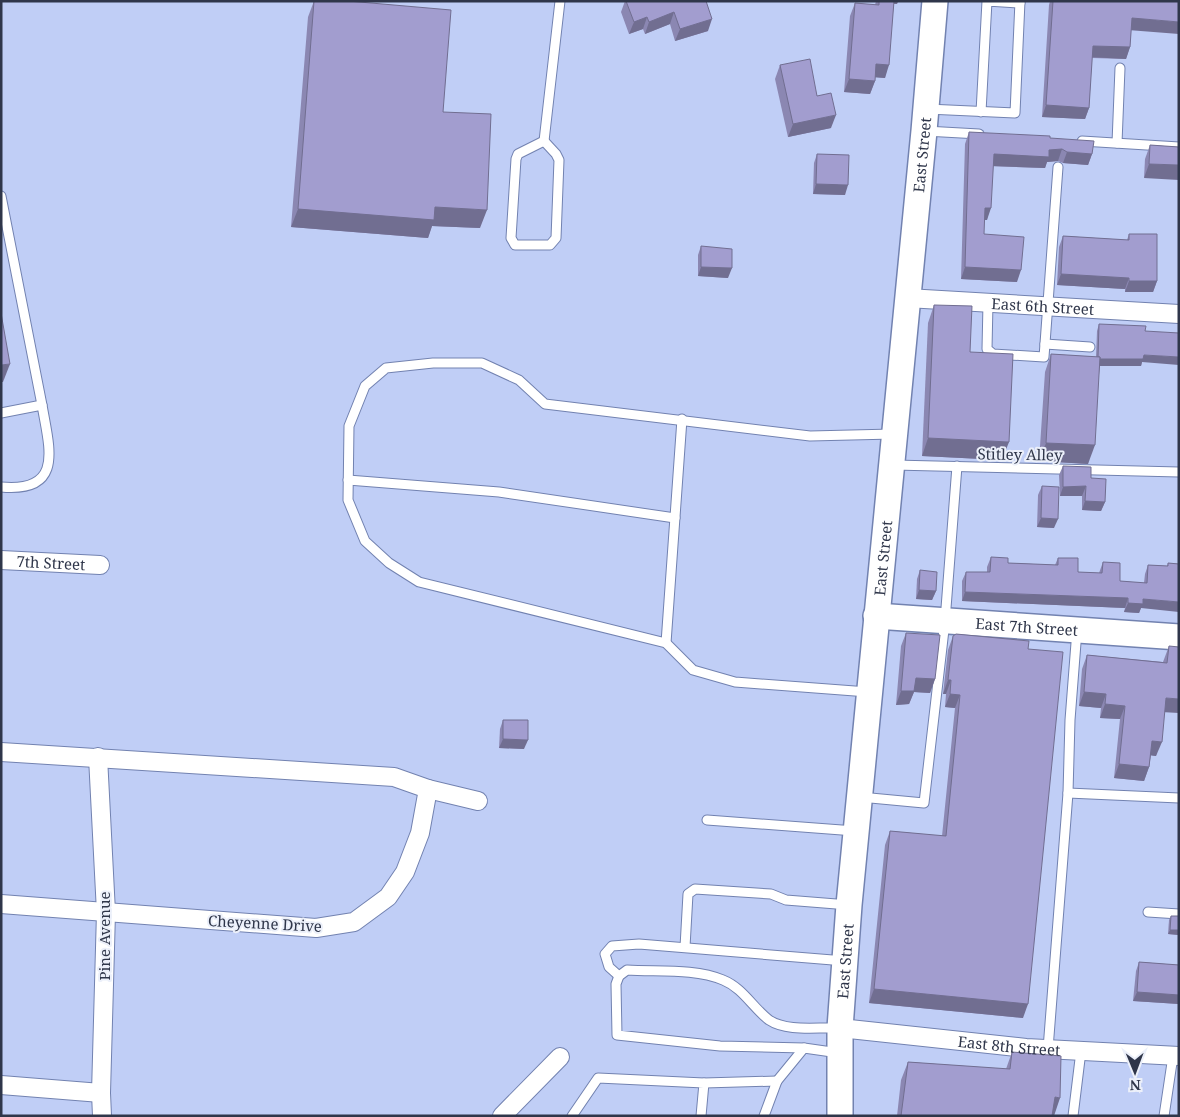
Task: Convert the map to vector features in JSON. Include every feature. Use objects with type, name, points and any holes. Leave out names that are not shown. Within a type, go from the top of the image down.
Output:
[{"type":"main road","name":"East Street","points":[[840,1116],[840,1028],[855,831],[925,120],[934,1]]},
{"type":"main road","name":"East 7th Street","points":[[876,616],[1179,637]]},
{"type":"street","name":"East 6th Street","points":[[907,298],[1179,314]]},
{"type":"street","name":"7th Street","points":[[1,560],[100,565]]},
{"type":"street","points":[[1,752],[394,777],[428,789],[478,801]]},
{"type":"street","name":"Pine Avenue","points":[[98,757],[106,912],[102,1116]]},
{"type":"street","name":"Cheyenne Drive","points":[[1,904],[316,928],[354,922],[388,897],[405,872],[420,833],[428,789]]},
{"type":"street","name":"East 8th Street","points":[[840,1028],[1048,1049],[1176,1056]]},
{"type":"street","points":[[502,1116],[560,1057]]},
{"type":"street","points":[[1,1085],[101,1093]]},
{"type":"lane","points":[[544,142],[560,1]]},
{"type":"lane","points":[[925,120],[980,112],[1015,113],[1020,2],[986,2],[980,112]]},
{"type":"lane","points":[[1117,143],[1120,68]]},
{"type":"lane","points":[[925,120],[991,135]]},
{"type":"lane","points":[[1074,140],[1179,147]]},
{"type":"lane","points":[[544,142],[556,154],[558,160],[556,238],[550,245],[515,245],[511,238],[516,159],[518,154],[544,142]]},
{"type":"lane","points":[[988,303],[987,349],[993,354],[1044,357],[1058,167]]},
{"type":"lane","points":[[1,196],[42,405],[50,458],[43,477],[28,487],[1,487]]},
{"type":"lane","points":[[1045,344],[1090,347]]},
{"type":"lane","points":[[868,692],[736,682],[693,670],[666,643],[419,582],[389,563],[365,541],[348,500],[349,426],[365,386],[386,368],[433,363],[482,363],[519,380],[545,404],[682,419],[810,436],[893,434]]},
{"type":"lane","points":[[1,413],[42,405]]},
{"type":"lane","points":[[666,643],[682,419]]},
{"type":"lane","name":"Stitley Alley","points":[[891,465],[1179,472]]},
{"type":"lane","points":[[858,796],[924,803],[945,621],[957,466]]},
{"type":"lane","points":[[348,480],[499,492],[675,518]]},
{"type":"lane","points":[[1048,1049],[1068,793],[1070,720],[1078,630]]},
{"type":"lane","points":[[1068,793],[1179,798]]},
{"type":"lane","points":[[706,820],[855,831]]},
{"type":"lane","points":[[685,947],[688,894],[695,889],[771,894],[786,900],[849,905]]},
{"type":"lane","points":[[1148,912],[1179,914]]},
{"type":"lane","points":[[619,976],[606,960],[605,954],[612,946],[639,944],[845,961]]},
{"type":"lane","points":[[839,1053],[804,1048],[720,1046],[617,1035],[616,984],[619,976],[627,970],[696,974],[722,980],[738,989],[770,1020],[788,1027],[840,1028]]},
{"type":"lane","points":[[764,1116],[777,1081],[804,1048]]},
{"type":"lane","points":[[1073,1116],[1082,1051]]},
{"type":"lane","points":[[1164,1116],[1176,1056]]},
{"type":"lane","points":[[572,1116],[598,1078],[704,1083],[777,1081]]},
{"type":"lane","points":[[701,1116],[704,1083]]},
{"type":"building","points":[[314,1],[348,1],[451,10],[443,112],[491,114],[487,210],[435,207],[434,220],[298,209]]},
{"type":"building","points":[[626,1],[706,1],[712,19],[680,29],[674,12],[649,22],[647,17],[634,22]]},
{"type":"building","points":[[879,1],[894,1],[889,65],[876,64],[875,81],[849,79],[855,3],[879,5]]},
{"type":"building","points":[[1053,1],[1179,1],[1179,22],[1132,18],[1130,47],[1093,46],[1089,108],[1046,105]]},
{"type":"building","points":[[810,59],[817,96],[831,93],[836,115],[793,124],[780,65]]},
{"type":"building","points":[[969,132],[1050,136],[1050,138],[1094,141],[1092,154],[1067,152],[1062,149],[1049,150],[1049,157],[994,154],[991,208],[985,208],[984,234],[1024,237],[1021,270],[965,267]]},
{"type":"building","points":[[1150,145],[1179,147],[1179,165],[1149,164]]},
{"type":"building","points":[[817,154],[849,155],[848,185],[816,184]]},
{"type":"building","points":[[1129,234],[1157,234],[1157,281],[1129,281],[1129,278],[1061,274],[1063,236],[1129,240]]},
{"type":"building","points":[[701,246],[732,249],[732,268],[701,267]]},
{"type":"building","points":[[934,305],[972,306],[970,352],[1013,354],[1009,442],[928,438]]},
{"type":"building","points":[[1,313],[10,364],[1,365]]},
{"type":"building","points":[[1099,324],[1146,326],[1145,331],[1179,333],[1179,357],[1144,355],[1143,359],[1100,359],[1098,357]]},
{"type":"building","points":[[1051,354],[1100,357],[1095,445],[1046,443]]},
{"type":"building","points":[[1063,466],[1091,467],[1091,478],[1106,479],[1105,502],[1085,501],[1086,486],[1063,487]]},
{"type":"building","points":[[1042,486],[1059,487],[1058,519],[1041,518]]},
{"type":"building","points":[[991,557],[1008,558],[1008,563],[1058,565],[1058,558],[1078,558],[1078,572],[1102,573],[1103,562],[1120,563],[1120,581],[1147,583],[1148,565],[1168,566],[1168,563],[1179,564],[1179,602],[1143,599],[1143,604],[1128,603],[1128,598],[965,592],[966,572],[990,572]]},
{"type":"building","points":[[920,570],[937,572],[936,591],[919,590]]},
{"type":"building","points":[[906,633],[940,635],[935,679],[916,678],[914,691],[901,691]]},
{"type":"building","points":[[956,634],[1029,641],[1028,649],[1063,652],[1028,1004],[874,989],[890,831],[946,836],[960,695],[950,694],[951,680],[948,680],[953,636]]},
{"type":"building","points":[[1169,646],[1179,647],[1179,699],[1166,698],[1162,742],[1152,741],[1149,767],[1119,764],[1125,706],[1105,704],[1106,694],[1084,692],[1087,655],[1167,663]]},
{"type":"building","points":[[503,720],[528,720],[528,740],[503,739]]},
{"type":"building","points":[[1171,916],[1179,916],[1179,930],[1170,930]]},
{"type":"building","points":[[1139,962],[1179,965],[1179,995],[1137,992]]},
{"type":"building","points":[[1012,1052],[1061,1056],[1060,1098],[1055,1097],[1052,1116],[901,1116],[908,1062],[1010,1069]]}]
